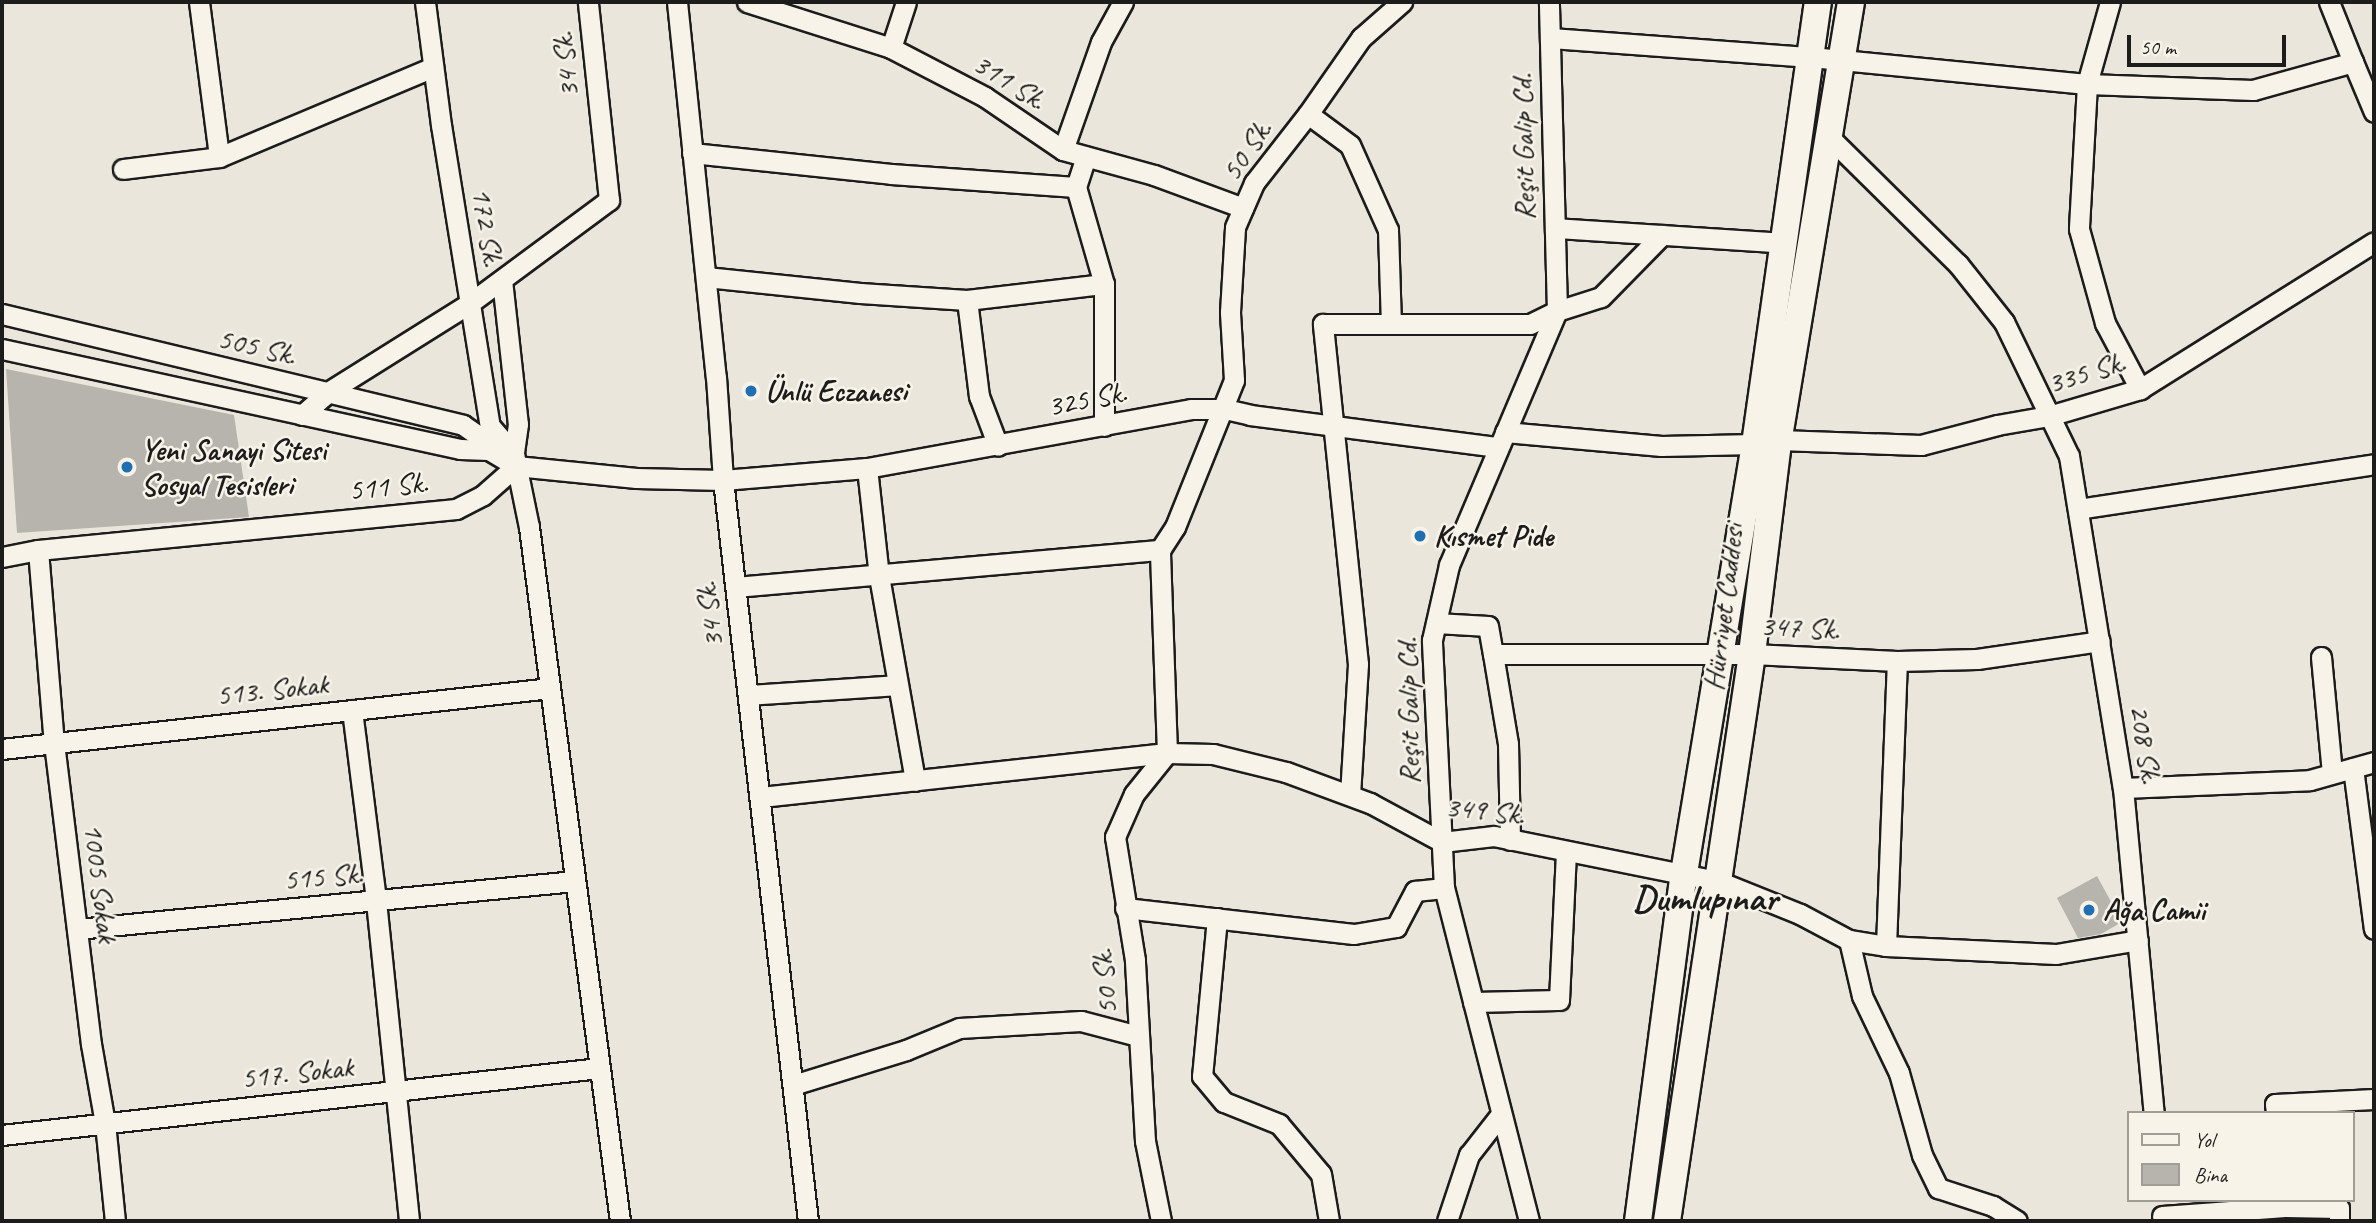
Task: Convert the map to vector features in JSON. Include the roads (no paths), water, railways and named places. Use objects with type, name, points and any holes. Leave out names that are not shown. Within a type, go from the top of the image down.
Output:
[{"type":"main road","name":"Hürriyet Caddesi","points":[[1667,1221],[1752,654],[1784,243],[1818,2]]},
{"type":"main road","name":"Hürriyet Caddesi","points":[[1638,1221],[1684,873],[1718,654],[1767,442],[1829,137],[1851,2]]},
{"type":"street","points":[[199,2],[219,156]]},
{"type":"street","name":"172 Sk.","points":[[425,2],[490,426],[515,460]]},
{"type":"street","name":"34 Sk.","points":[[302,415],[328,392],[470,303],[610,200],[588,2]]},
{"type":"street","name":"34 Sk.","points":[[677,2],[706,277],[723,480],[808,1221]]},
{"type":"street","name":"311 Sk.","points":[[747,2],[891,48],[985,97],[1063,150],[1154,175],[1243,208]]},
{"type":"street","points":[[891,48],[906,2]]},
{"type":"street","points":[[1063,150],[1101,42],[1124,2]]},
{"type":"street","name":"50 Sk.","points":[[1160,550],[1175,527],[1225,409],[1234,380],[1230,312],[1235,227],[1254,183],[1362,38],[1402,2]]},
{"type":"street","name":"Reşit Galip Cd.","points":[[1528,1221],[1444,888],[1432,640],[1448,565],[1557,311],[1549,2]]},
{"type":"street","points":[[2110,2],[2087,84],[2079,229],[2105,323],[2140,389]]},
{"type":"street","points":[[2329,2],[2374,112]]},
{"type":"street","points":[[1550,38],[1811,57],[2087,84],[2253,90],[2353,62]]},
{"type":"street","points":[[122,169],[219,156],[433,67]]},
{"type":"street","points":[[1308,114],[1350,145],[1388,230],[1391,323]]},
{"type":"street","name":"208 Sk.","points":[[1829,137],[1973,284],[2004,322],[2069,456],[2123,788],[2154,1111]]},
{"type":"street","points":[[692,153],[891,174],[1076,187]]},
{"type":"street","points":[[1086,157],[1076,187],[1104,284],[1104,426]]},
{"type":"street","points":[[1555,228],[1784,243]]},
{"type":"street","points":[[1350,795],[1358,664],[1323,324],[1530,324],[1557,311],[1601,297],[1662,235]]},
{"type":"street","name":"335 Sk.","points":[[1767,442],[1921,445],[2049,416],[2140,389],[2374,242]]},
{"type":"street","points":[[706,277],[860,293],[967,300],[1104,284]]},
{"type":"street","points":[[502,279],[518,424],[515,460],[529,527],[620,1221]]},
{"type":"street","points":[[967,300],[979,396],[998,446]]},
{"type":"street","name":"505 Sk.","points":[[2,314],[463,425],[479,436],[489,450]]},
{"type":"street","name":"505 Sk.","points":[[2,349],[460,449],[489,450],[515,460],[686,481]]},
{"type":"street","name":"325 Sk.","points":[[686,481],[867,468],[1191,409],[1225,409],[1334,426],[1502,439],[1661,446],[1767,442]]},
{"type":"street","name":"511 Sk.","points":[[2,557],[38,550],[456,509],[483,495],[515,460]]},
{"type":"street","points":[[2078,509],[2374,464]]},
{"type":"street","points":[[867,468],[879,576],[915,781]]},
{"type":"street","name":"1005 Sokak","points":[[38,550],[54,743],[91,1044],[106,1123],[114,1221]]},
{"type":"street","points":[[736,587],[1160,550],[1167,753]]},
{"type":"street","points":[[1436,623],[1488,626],[1508,744],[1510,840]]},
{"type":"street","name":"347 Sk.","points":[[1493,654],[1752,654],[1897,661],[1977,659],[2100,641]]},
{"type":"street","points":[[2321,657],[2332,773]]},
{"type":"street","points":[[1886,946],[1897,661]]},
{"type":"street","points":[[748,695],[897,685]]},
{"type":"street","name":"513. Sokak","points":[[2,749],[550,688]]},
{"type":"street","points":[[352,710],[376,901],[409,1221]]},
{"type":"street","name":"50 Sk.","points":[[1161,1221],[1145,1140],[1135,960],[1115,837],[1134,794],[1167,753]]},
{"type":"street","name":"349 Sk.","points":[[761,797],[1167,753],[1213,754],[1286,772],[1350,795],[1442,842],[1494,836],[1684,873],[1717,881],[1800,914],[1849,940],[1886,946],[2056,954],[2138,940]]},
{"type":"street","points":[[2123,788],[2309,779],[2374,762]]},
{"type":"street","points":[[2353,768],[2374,929]]},
{"type":"street","points":[[1473,1002],[1559,1000],[1566,851]]},
{"type":"street","name":"515 Sk.","points":[[77,929],[575,881]]},
{"type":"street","points":[[1125,908],[1354,934],[1396,927],[1415,891],[1444,888]]},
{"type":"street","points":[[1217,918],[1202,1076],[1224,1102],[1279,1124],[1321,1174],[1329,1221]]},
{"type":"street","points":[[1849,940],[1862,996],[1899,1073],[1922,1155],[1938,1188],[1993,1206],[2017,1221]]},
{"type":"street","points":[[793,1085],[906,1050],[959,1028],[1081,1021],[1138,1036]]},
{"type":"street","name":"517. Sokak","points":[[2,1135],[599,1068]]},
{"type":"street","points":[[2276,1111],[2275,1104],[2374,1099]]},
{"type":"street","points":[[1447,1221],[1469,1155],[1501,1114]]},
{"type":"street","points":[[2162,1213],[2284,1204],[2339,1208],[2339,1221]]},
{"type":"place","name":"Ünlü Eczanesi","points":[[751,391]]},
{"type":"place","name":"Yeni Sanayi Sitesi Sosyal Tesisleri","points":[[127,467]]},
{"type":"place","name":"Kısmet Pide","points":[[1420,536]]},
{"type":"place","name":"Ağa Camii","points":[[2089,910]]},
{"type":"district","name":"Dumlupınar","points":[[1705,898]]}]
